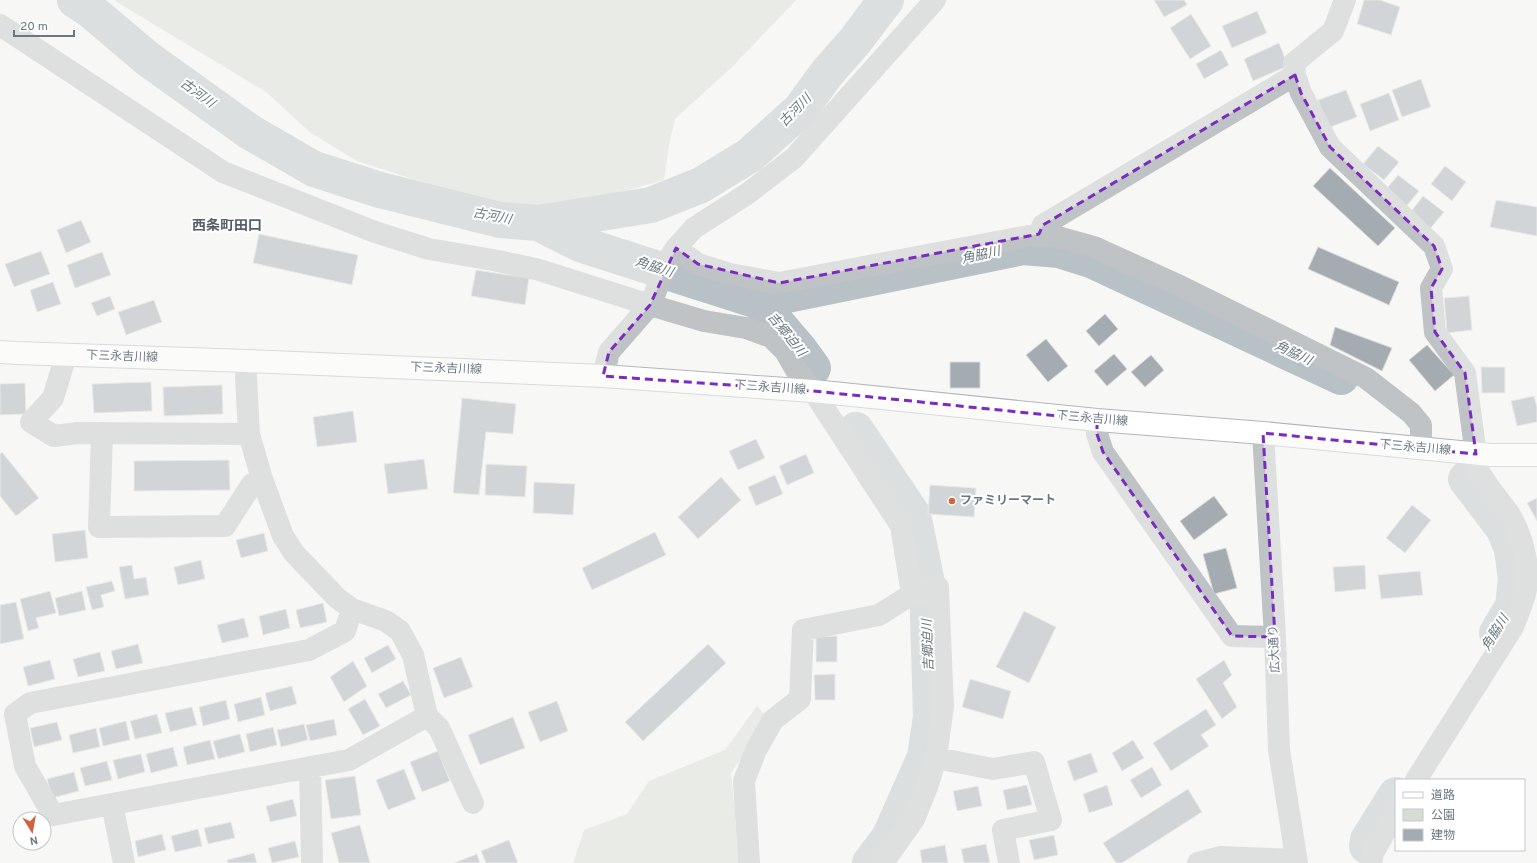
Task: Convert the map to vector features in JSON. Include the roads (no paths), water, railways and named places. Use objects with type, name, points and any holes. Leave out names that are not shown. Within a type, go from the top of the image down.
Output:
[{"type":"main road","name":"下三永吉川線","points":[[0,352],[603,376],[813,390],[1097,420],[1263,433],[1476,454],[1537,455]]},
{"type":"street","points":[[603,376],[609,352],[652,302],[673,253],[694,228],[747,194],[794,158],[935,0]]},
{"type":"street","points":[[1345,0],[1333,31],[1294,64],[1295,74],[1301,93],[1330,147],[1434,246],[1442,269],[1431,288],[1435,332],[1465,373],[1478,470],[1510,516],[1523,544],[1527,566],[1527,584],[1513,627],[1417,779]]},
{"type":"street","points":[[0,25],[223,172],[382,234],[429,249],[536,269],[652,302],[704,321],[746,328],[771,337],[785,351],[796,370],[813,390],[901,526],[920,592]]},
{"type":"street","points":[[1038,234],[1043,225],[1295,74]]},
{"type":"street","points":[[673,253],[698,264],[730,274],[779,283],[1038,234],[1094,247],[1180,286],[1366,378],[1411,413],[1421,425],[1421,448]]},
{"type":"street","points":[[66,355],[53,398],[31,422],[54,436],[78,433],[249,434]]},
{"type":"street","points":[[247,361],[246,378],[249,434],[262,479],[283,536],[294,553],[338,598],[352,609],[386,621],[400,631],[413,655],[427,716],[439,728],[473,803]]},
{"type":"street","points":[[1097,420],[1097,434],[1103,452],[1232,636],[1275,637]]},
{"type":"street","points":[[102,433],[99,527],[225,526],[252,484],[262,479]]},
{"type":"street","name":"広大通り","points":[[1263,433],[1275,637],[1279,750],[1296,862]]},
{"type":"street","points":[[749,863],[744,781],[756,750],[773,720],[800,699],[803,630],[879,615],[920,592],[938,587],[943,706],[936,758],[927,787],[914,819],[883,863]]},
{"type":"street","points":[[352,609],[345,631],[309,650],[30,703],[15,714],[26,766],[53,814],[349,760],[427,716]]},
{"type":"street","points":[[936,758],[993,769],[1034,762],[1051,820],[1002,830],[1009,863]]},
{"type":"street","points":[[310,767],[312,863]]},
{"type":"street","points":[[112,804],[124,863]]},
{"type":"street","points":[[1371,863],[1373,853],[1395,814]]},
{"type":"street","points":[[1198,863],[1221,856],[1296,862]]},
{"type":"waterway","name":"古河川","points":[[75,0],[90,10],[148,59],[250,132],[314,169],[380,190],[500,220],[538,223],[651,205],[701,185],[750,155],[800,110],[827,73],[855,41],[886,0]]},
{"type":"waterway","name":"角脇川","points":[[538,223],[580,244],[758,301],[1023,247],[1059,250],[1091,260],[1341,377]]},
{"type":"waterway","name":"吉郷迫川","points":[[758,301],[800,350],[813,368]]},
{"type":"waterway","name":"吉郷迫川","points":[[856,430],[913,515],[927,583],[931,717],[925,757],[889,838],[870,863]]},
{"type":"waterway","name":"角脇川","points":[[1466,479],[1504,529],[1512,549],[1516,579],[1513,606],[1497,633]]},
{"type":"waterway","name":"角脇川","points":[[1367,846],[1368,840],[1395,797]]},
{"type":"place","name":"ファミリーマート","points":[[952,501]]},
{"type":"district","name":"西条町田口","points":[[227,226]]}]
